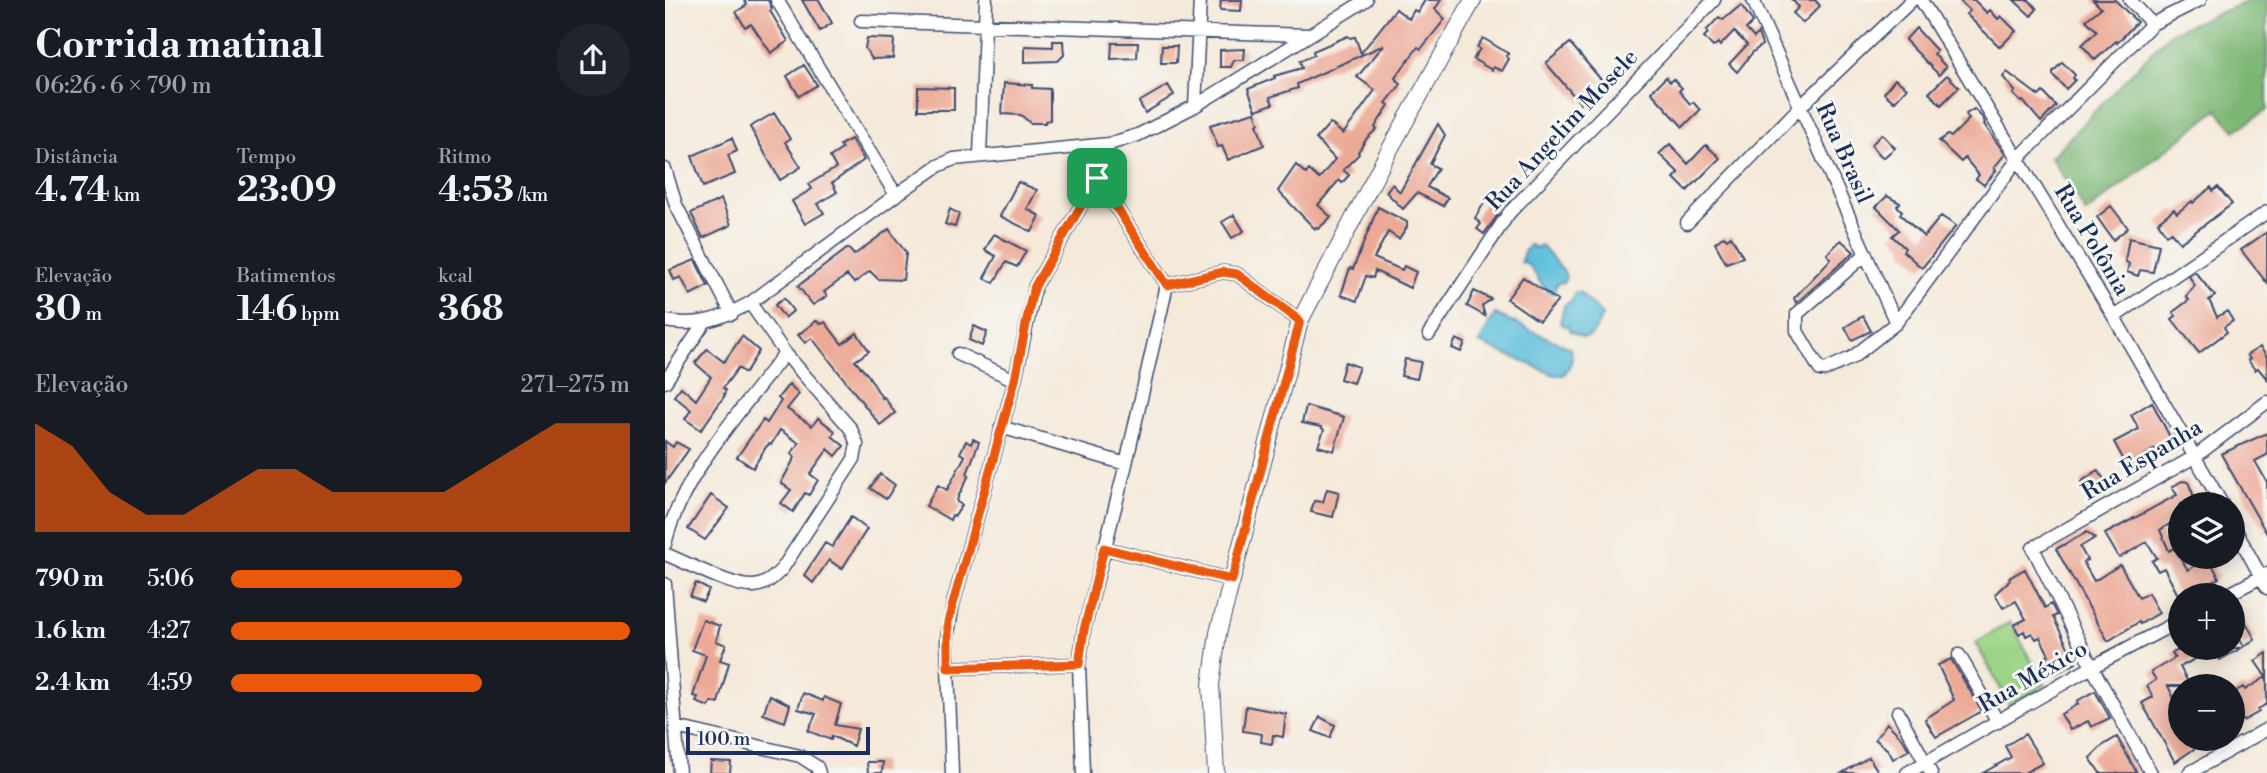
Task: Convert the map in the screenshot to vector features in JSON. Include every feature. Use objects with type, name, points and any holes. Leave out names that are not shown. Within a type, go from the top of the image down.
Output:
[{"type":"main road","points":[[1216,773],[1211,685],[1218,633],[1300,321],[1385,158],[1473,0]]},
{"type":"street","points":[[776,0],[896,195]]},
{"type":"street","points":[[981,155],[986,0]]},
{"type":"street","points":[[1195,106],[1200,0]]},
{"type":"street","points":[[665,321],[682,324],[704,323],[731,314],[750,303],[896,195],[938,166],[954,159],[1109,144],[1138,135],[1195,106],[1366,0]]},
{"type":"street","name":"Rua Angelim Mosele","points":[[1429,334],[1509,213],[1714,0]]},
{"type":"street","name":"Rua Brasil","points":[[1753,0],[1896,323]]},
{"type":"street","points":[[1687,223],[1801,106],[1912,0]]},
{"type":"street","name":"Rua Polônia","points":[[1921,0],[2114,317],[2216,492]]},
{"type":"street","points":[[2130,0],[2153,24]]},
{"type":"street","points":[[1866,254],[1797,314],[1797,331],[1819,370],[1825,370],[1853,357],[1896,323],[2018,159],[2153,24],[2200,0]]},
{"type":"street","points":[[861,21],[1307,35]]},
{"type":"street","points":[[952,773],[948,622],[1015,380],[1035,286],[1097,178],[1109,144]]},
{"type":"street","points":[[665,169],[676,205],[731,314]]},
{"type":"street","points":[[1083,773],[1079,664],[1084,630],[1167,285],[1097,178]]},
{"type":"street","points":[[2114,317],[2267,212]]},
{"type":"street","points":[[1167,285],[1223,272],[1237,274],[1300,321]]},
{"type":"street","points":[[665,554],[739,585],[754,586],[770,581],[782,569],[854,459],[857,444],[851,429],[785,353],[750,303]]},
{"type":"street","points":[[665,382],[704,323]]},
{"type":"street","points":[[665,544],[671,520],[693,475],[785,353]]},
{"type":"street","points":[[958,354],[1015,380]]},
{"type":"street","name":"Rua Espanha","points":[[2092,667],[2033,548],[2196,456],[2267,402]]},
{"type":"street","points":[[1001,428],[1126,464]]},
{"type":"street","points":[[2245,545],[2265,579],[2245,587]]},
{"type":"street","points":[[1104,548],[1232,580]]},
{"type":"street","points":[[665,584],[668,678],[676,727],[679,773]]},
{"type":"street","name":"Rua México","points":[[1907,773],[1928,767],[2092,667],[2168,627]]},
{"type":"street","points":[[1959,655],[1998,722]]},
{"type":"street","points":[[948,668],[1079,664]]},
{"type":"street","points":[[2092,667],[2151,773]]},
{"type":"street","points":[[1898,712],[1928,767]]},
{"type":"street","points":[[676,727],[800,756],[818,770]]},
{"type":"street","points":[[2189,773],[2267,729]]},
{"type":"green space","points":[[2251,0],[2267,0],[2267,110],[2235,131],[2217,110],[2086,213],[2051,157],[2171,32]]},
{"type":"green space","points":[[2010,622],[2045,685],[2010,706],[1976,643]]},
{"type":"water","points":[[1529,245],[1537,248],[1541,245],[1564,272],[1566,278],[1564,282],[1556,284],[1554,294],[1543,286],[1530,267],[1521,262]]},
{"type":"water","points":[[1575,292],[1579,292],[1602,315],[1594,332],[1588,337],[1570,331],[1568,326],[1560,323],[1564,305],[1572,301]]},
{"type":"water","points":[[1495,314],[1570,348],[1572,359],[1564,375],[1555,375],[1479,343]]},
{"type":"building","points":[[744,0],[768,0],[772,9],[770,11],[788,41],[771,53],[751,24],[745,27],[736,12],[747,5]]},
{"type":"building","points":[[802,0],[819,0],[832,23],[820,31]]},
{"type":"building","points":[[1221,0],[1242,0],[1241,11],[1220,10]]},
{"type":"building","points":[[1425,0],[1441,0],[1435,9],[1445,19],[1421,49],[1418,47],[1395,78],[1401,84],[1386,103],[1389,105],[1375,127],[1377,129],[1367,138],[1359,154],[1343,170],[1349,175],[1342,183],[1339,180],[1318,205],[1331,217],[1315,229],[1278,191],[1296,165],[1306,174],[1309,170],[1319,179],[1335,159],[1316,139],[1330,123],[1343,134],[1355,118],[1375,90],[1357,77],[1384,45],[1297,84],[1298,88],[1270,97],[1273,104],[1256,110],[1248,89],[1275,78],[1274,76],[1302,68],[1300,61],[1314,55],[1313,51],[1348,36],[1355,37],[1361,53],[1396,9],[1409,19],[1414,10],[1418,12]]},
{"type":"building","points":[[1792,0],[1815,0],[1820,6],[1803,23],[1793,13],[1799,7]]},
{"type":"building","points":[[1959,0],[1974,0],[1987,13],[1990,10],[1998,19],[2001,16],[2016,31],[2000,47],[1966,14],[1970,11]]},
{"type":"building","points":[[2014,0],[2029,0],[2037,9],[2031,16]]},
{"type":"building","points":[[2093,0],[2115,0],[2137,22],[2117,43],[2116,41],[2095,60],[2082,45],[2097,31],[2086,20],[2101,8]]},
{"type":"building","points":[[1741,5],[1753,22],[1746,29],[1754,38],[1758,33],[1762,45],[1737,72],[1729,64],[1747,45],[1734,31],[1720,46],[1718,43],[1713,47],[1704,37],[1719,17],[1723,20]]},
{"type":"building","points":[[1916,28],[1937,51],[1934,54],[1946,67],[1939,75],[1905,40]]},
{"type":"building","points":[[867,38],[894,39],[893,58],[872,59],[865,48]]},
{"type":"building","points":[[1483,38],[1509,54],[1502,71],[1493,67],[1492,70],[1473,59]]},
{"type":"building","points":[[1053,41],[1063,41],[1064,55],[1058,61],[1025,62],[1025,46],[1053,47]]},
{"type":"building","points":[[1112,43],[1138,43],[1137,58],[1111,59]]},
{"type":"building","points":[[1570,43],[1603,82],[1580,103],[1546,63]]},
{"type":"building","points":[[1162,46],[1177,46],[1176,63],[1161,63]]},
{"type":"building","points":[[1245,49],[1244,60],[1234,60],[1231,67],[1220,67],[1220,50]]},
{"type":"building","points":[[2062,62],[2075,75],[2075,80],[2066,89],[2053,75]]},
{"type":"building","points":[[804,65],[817,85],[799,96],[787,76]]},
{"type":"building","points":[[2007,72],[2039,96],[2043,92],[2056,106],[2041,122],[2023,101],[2013,94],[2015,91],[2003,77]]},
{"type":"building","points":[[1947,75],[1959,87],[1941,105],[1929,93]]},
{"type":"building","points":[[1666,77],[1670,82],[1673,79],[1682,88],[1679,91],[1690,104],[1693,102],[1700,110],[1683,127],[1651,92]]},
{"type":"building","points":[[1895,79],[1907,88],[1894,102],[1884,93]]},
{"type":"building","points":[[1004,83],[1050,89],[1050,120],[1045,123],[1030,123],[1021,115],[1002,114]]},
{"type":"building","points":[[1168,85],[1174,95],[1145,113],[1139,102]]},
{"type":"building","points":[[918,87],[954,88],[954,110],[918,110]]},
{"type":"building","points":[[1974,109],[1983,118],[1984,124],[2005,154],[1984,185],[1976,179],[1979,175],[1965,158],[1961,162],[1939,141],[1948,135],[1951,137],[1969,119],[1966,114]]},
{"type":"building","points":[[1255,112],[1264,145],[1228,160],[1222,146],[1218,147],[1210,125]]},
{"type":"building","points":[[774,113],[790,139],[785,142],[801,167],[780,180],[750,127]]},
{"type":"building","points":[[1438,124],[1445,135],[1430,164],[1438,168],[1427,187],[1448,198],[1443,206],[1417,193],[1403,209],[1386,192],[1392,184],[1400,192]]},
{"type":"building","points":[[1882,134],[1895,148],[1883,158],[1871,145]]},
{"type":"building","points":[[732,138],[737,151],[728,155],[735,174],[703,187],[692,156]]},
{"type":"building","points":[[851,139],[864,160],[832,183],[837,192],[818,204],[824,213],[805,224],[792,201],[812,189],[809,184],[836,168],[830,157],[842,149],[840,145]]},
{"type":"building","points":[[1670,144],[1688,164],[1706,145],[1720,158],[1687,191],[1674,178],[1679,173],[1659,154]]},
{"type":"building","points":[[1018,182],[1037,190],[1027,209],[1040,216],[1032,232],[1000,216]]},
{"type":"building","points":[[2211,187],[2213,191],[2218,187],[2232,204],[2180,243],[2171,232],[2166,235],[2158,222],[2174,209],[2177,213],[2192,201],[2193,203]]},
{"type":"building","points":[[1887,196],[1900,203],[1897,206],[1902,211],[1900,214],[1924,237],[1941,216],[1956,226],[1922,268],[1903,251],[1905,248],[1892,236],[1899,230],[1876,207]]},
{"type":"building","points":[[721,199],[731,225],[703,238],[691,213]]},
{"type":"building","points":[[1486,200],[1496,206],[1494,212],[1497,216],[1484,234],[1477,229],[1481,224],[1475,218]]},
{"type":"building","points":[[2111,206],[2128,228],[2113,240],[2097,217]]},
{"type":"building","points":[[1378,207],[1407,222],[1407,227],[1399,239],[1388,232],[1374,258],[1402,270],[1404,266],[1416,272],[1410,288],[1375,271],[1373,278],[1366,276],[1357,301],[1341,295],[1350,268],[1353,269]]},
{"type":"building","points":[[950,209],[959,214],[955,227],[945,224]]},
{"type":"building","points":[[1234,215],[1244,231],[1232,238],[1222,222]]},
{"type":"building","points":[[889,229],[906,253],[903,280],[878,279],[870,271],[854,283],[847,275],[824,292],[827,296],[813,305],[798,286],[848,248],[854,255]]},
{"type":"building","points":[[2267,232],[2267,283],[2241,250]]},
{"type":"building","points":[[994,234],[1026,251],[1017,267],[1006,262],[994,283],[984,278],[996,256],[985,250]]},
{"type":"building","points":[[1724,236],[1727,239],[1731,236],[1743,257],[1726,263],[1715,243]]},
{"type":"building","points":[[2129,238],[2159,245],[2153,272],[2140,270],[2138,276],[2127,272],[2129,264],[2125,261]]},
{"type":"building","points":[[1841,240],[1854,252],[1796,303],[1794,298],[1831,259],[1827,254]]},
{"type":"building","points":[[695,260],[708,286],[690,295],[681,277],[674,280],[670,270]]},
{"type":"building","points":[[2195,272],[2215,296],[2209,300],[2217,317],[2227,311],[2233,321],[2224,327],[2227,332],[2199,353],[2172,319],[2176,316],[2173,312],[2189,300],[2186,296],[2195,286],[2189,276]]},
{"type":"building","points":[[1523,277],[1558,301],[1539,321],[1507,299]]},
{"type":"building","points":[[1474,291],[1491,299],[1482,306],[1485,316],[1467,306]]},
{"type":"building","points":[[784,298],[793,311],[785,318],[775,305]]},
{"type":"building","points":[[1863,316],[1871,331],[1852,340],[1845,327]]},
{"type":"building","points":[[816,321],[822,324],[825,322],[842,344],[857,333],[869,351],[855,361],[895,413],[880,425],[812,338],[805,343],[798,335]]},
{"type":"building","points":[[974,326],[987,332],[982,346],[969,340]]},
{"type":"building","points":[[742,336],[759,351],[745,373],[738,368],[723,388],[726,390],[725,395],[701,430],[685,419],[691,410],[674,396],[681,387],[696,400],[711,377],[695,363],[707,349],[724,362]]},
{"type":"building","points":[[1456,339],[1465,343],[1461,352],[1452,348]]},
{"type":"building","points":[[2260,347],[2267,357],[2267,379],[2258,368],[2255,370],[2248,360],[2250,359],[2247,355]]},
{"type":"building","points":[[1405,359],[1421,362],[1417,379],[1401,376]]},
{"type":"building","points":[[1345,362],[1359,367],[1353,383],[1340,379]]},
{"type":"building","points":[[789,384],[799,394],[787,409],[812,426],[818,418],[835,431],[832,436],[844,446],[836,456],[828,449],[810,474],[818,480],[809,495],[805,493],[793,512],[781,503],[791,490],[781,483],[795,457],[791,454],[799,443],[780,430],[753,468],[737,457],[763,420],[767,423],[781,401],[778,398]]},
{"type":"building","points":[[2152,402],[2172,441],[2127,466],[2114,442],[2139,429],[2131,415]]},
{"type":"building","points":[[1306,406],[1344,417],[1334,451],[1318,446],[1324,430],[1321,427],[1302,423]]},
{"type":"building","points":[[2267,433],[2267,455],[2255,461],[2267,482],[2267,534],[2245,492],[2221,454]]},
{"type":"building","points":[[973,439],[979,442],[967,474],[969,475],[958,497],[957,502],[962,505],[950,520],[926,506],[938,485],[947,490],[965,456],[960,453],[966,441],[971,444]]},
{"type":"building","points":[[665,441],[673,447],[676,442],[689,449],[665,483]]},
{"type":"building","points":[[2098,470],[2107,484],[2090,496],[2081,482]]},
{"type":"building","points":[[880,474],[895,485],[886,499],[870,488]]},
{"type":"building","points":[[2182,481],[2188,482],[2192,492],[2175,492],[2172,487]]},
{"type":"building","points":[[1327,489],[1339,492],[1333,517],[1311,512],[1314,501],[1323,502]]},
{"type":"building","points":[[711,495],[729,508],[705,540],[688,529]]},
{"type":"building","points":[[2168,500],[2168,525],[2160,530],[2168,549],[2168,569],[2214,569],[2219,578],[2211,583],[2172,583],[2164,568],[2158,571],[2152,561],[2157,558],[2147,542],[2119,558],[2105,534]]},
{"type":"building","points":[[851,517],[867,529],[842,569],[829,560],[813,583],[804,575],[825,543],[832,547]]},
{"type":"building","points":[[2087,532],[2095,538],[2080,547],[2087,560],[2083,562],[2094,581],[2120,565],[2139,598],[2148,593],[2159,613],[2108,641],[2056,549]]},
{"type":"building","points":[[2025,569],[2045,608],[2051,604],[2057,615],[2053,617],[2076,663],[2055,674],[2040,637],[2036,639],[2032,633],[2026,636],[2024,631],[2019,634],[2014,625],[2026,619],[2016,601],[2003,608],[1995,594],[2009,578]]},
{"type":"building","points":[[696,583],[709,590],[703,602],[690,596]]},
{"type":"building","points":[[703,620],[720,626],[716,641],[726,645],[720,660],[729,663],[718,703],[711,702],[709,707],[696,702],[698,697],[693,696],[706,655],[692,650]]},
{"type":"building","points":[[2245,621],[2255,639],[2245,645]]},
{"type":"building","points":[[2267,653],[2267,704],[2245,720],[2245,690],[2266,677],[2255,661]]},
{"type":"building","points":[[1951,659],[1982,711],[1936,737],[1925,719],[1954,700],[1938,665]]},
{"type":"building","points":[[2172,660],[2193,660],[2180,667],[2184,674],[2168,674],[2168,749],[2142,703],[2153,697],[2147,686],[2156,680],[2151,672]]},
{"type":"building","points":[[2095,691],[2110,718],[2091,727],[2088,721],[2070,730],[2061,714]]},
{"type":"building","points":[[803,693],[823,701],[824,697],[841,704],[835,725],[858,729],[853,746],[832,736],[831,740],[808,731],[816,714],[798,709]]},
{"type":"building","points":[[770,695],[790,705],[785,722],[763,714]]},
{"type":"building","points":[[1246,706],[1286,714],[1283,737],[1273,735],[1272,744],[1261,742],[1262,734],[1243,731]]},
{"type":"building","points":[[1320,717],[1335,725],[1330,738],[1313,731]]},
{"type":"building","points":[[1887,723],[1902,738],[1909,750],[1893,759],[1888,750],[1875,739]]},
{"type":"building","points":[[2025,734],[2043,763],[2024,773],[1983,773],[2011,757],[2005,746]]},
{"type":"building","points":[[2117,737],[2137,773],[2100,773],[2090,758],[2102,746]]},
{"type":"building","points":[[2169,751],[2191,751],[2175,762]]},
{"type":"building","points":[[1869,757],[1879,773],[1842,773]]},
{"type":"building","points":[[711,761],[731,762],[730,773],[710,773]]},
{"type":"building","points":[[867,762],[883,762],[882,773],[868,773]]},
{"type":"route","points":[[1097,178],[1167,285],[1223,272],[1237,274],[1300,321],[1232,580],[1104,548],[1084,630],[1079,664],[948,668],[948,622],[1015,380],[1031,299],[1035,286],[1097,178]]}]
